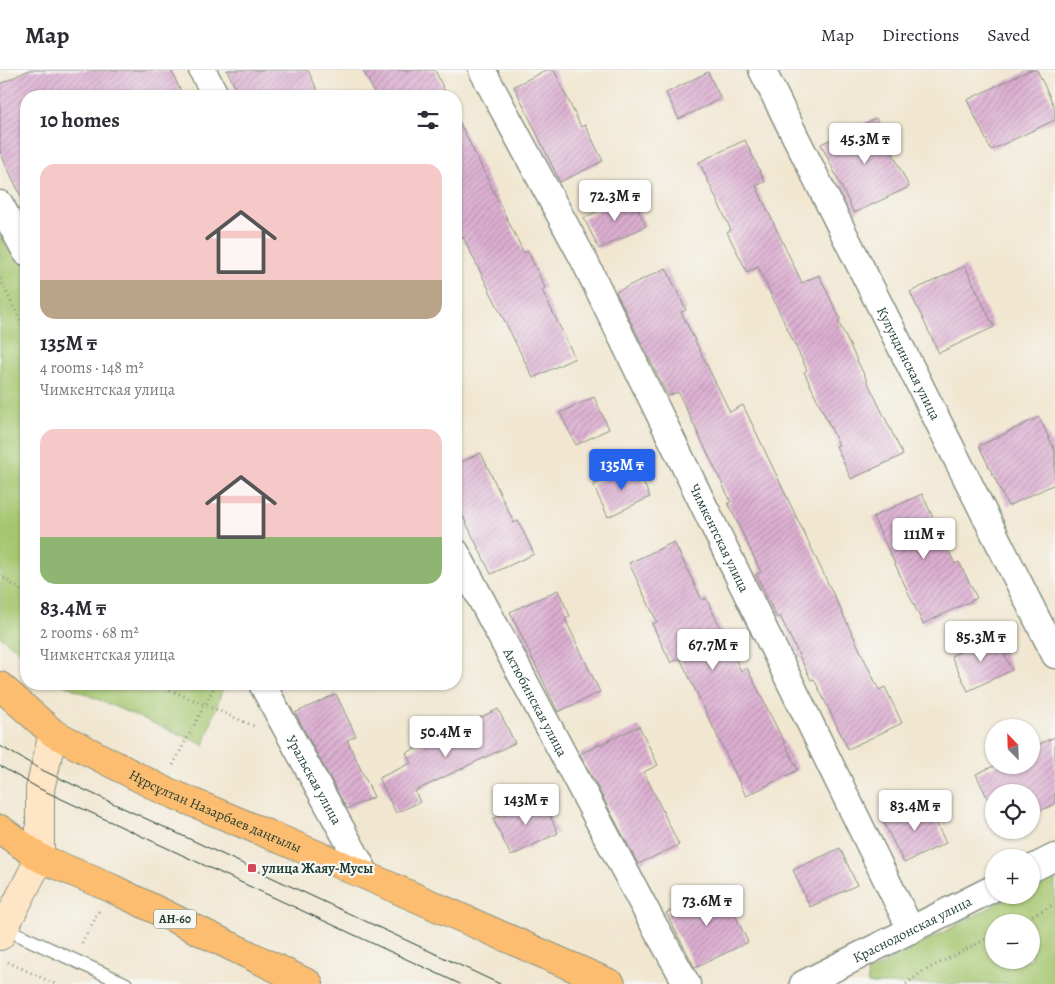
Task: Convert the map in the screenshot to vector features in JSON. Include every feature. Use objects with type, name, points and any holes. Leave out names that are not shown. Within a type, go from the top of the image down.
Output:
[{"type":"main road","name":"Нұрсұлтан Назарбаев даңғылы","points":[[0,686],[53,733],[161,788],[367,876],[610,984]]},
{"type":"main road","points":[[2,932],[40,858],[40,789],[53,733]]},
{"type":"main road","points":[[0,829],[40,858]]},
{"type":"main road","name":"АН-60","points":[[40,858],[111,888],[308,984]]},
{"type":"street","points":[[202,70],[213,90]]},
{"type":"street","name":"Чимкентская улица","points":[[482,70],[584,260],[911,930]]},
{"type":"street","name":"Кулундинская улица","points":[[762,70],[1055,655]]},
{"type":"street","points":[[0,204],[20,241]]},
{"type":"street","name":"Актюбинская улица","points":[[462,563],[687,984]]},
{"type":"street","name":"Уральская улица","points":[[265,690],[367,876]]},
{"type":"street","points":[[1040,864],[1055,857]]},
{"type":"street","name":"Краснодонская улица","points":[[803,984],[985,893]]},
{"type":"lane","points":[[2,932],[74,959],[126,984]]},
{"type":"path","points":[[0,279],[20,321]]},
{"type":"path","points":[[0,574],[20,589]]},
{"type":"path","points":[[169,690],[294,742]]},
{"type":"path","points":[[161,788],[213,690]]},
{"type":"path","points":[[74,959],[111,888]]},
{"type":"path","points":[[1034,914],[1055,904]]},
{"type":"path","points":[[906,984],[922,972],[985,940]]},
{"type":"path","points":[[0,958],[55,984]]},
{"type":"green space","points":[[0,213],[20,251],[20,652],[0,636]]},
{"type":"green space","points":[[76,690],[222,690],[204,745]]},
{"type":"green space","points":[[1055,873],[1055,984],[868,984],[867,973],[996,904],[1040,904],[1040,880]]},
{"type":"building","points":[[29,70],[171,70],[180,90],[20,90],[20,194],[0,152],[0,84]]},
{"type":"building","points":[[227,70],[308,70],[317,90],[236,90]]},
{"type":"building","points":[[363,70],[435,70],[444,90],[373,90]]},
{"type":"building","points":[[547,70],[554,70],[581,127],[585,125],[603,161],[560,182],[514,86]]},
{"type":"building","points":[[1030,70],[1037,70],[1055,108],[1055,120],[991,150],[967,100]]},
{"type":"building","points":[[708,72],[721,99],[679,119],[666,93]]},
{"type":"building","points":[[876,118],[909,187],[854,213],[821,144]]},
{"type":"building","points":[[462,127],[524,253],[528,251],[545,288],[542,290],[575,358],[533,378],[463,237]]},
{"type":"building","points":[[745,140],[765,182],[756,186],[802,283],[819,275],[840,319],[838,321],[903,455],[851,479],[836,446],[839,445],[804,372],[807,370],[758,267],[747,272],[727,232],[731,230],[699,162]]},
{"type":"building","points":[[631,195],[646,226],[599,249],[584,218]]},
{"type":"building","points":[[965,266],[994,327],[939,353],[910,292]]},
{"type":"building","points":[[666,268],[686,310],[681,312],[730,412],[743,405],[879,690],[885,687],[902,723],[848,749],[814,679],[811,680],[780,616],[777,618],[756,574],[761,572],[728,503],[731,502],[678,392],[668,396],[616,292]]},
{"type":"building","points":[[594,397],[609,429],[576,445],[560,413]]},
{"type":"building","points":[[1039,417],[1055,451],[1055,484],[1008,506],[979,446]]},
{"type":"building","points":[[481,453],[514,523],[518,521],[534,554],[491,574],[462,514],[462,461]]},
{"type":"building","points":[[635,465],[650,497],[608,517],[593,485]]},
{"type":"building","points":[[922,494],[955,564],[959,562],[977,598],[923,624],[873,517]]},
{"type":"building","points":[[674,542],[702,600],[706,598],[741,671],[747,668],[798,770],[746,796],[680,658],[671,663],[652,624],[657,622],[629,563]]},
{"type":"building","points":[[558,590],[570,616],[565,619],[600,692],[558,712],[510,612]]},
{"type":"building","points":[[995,635],[1012,670],[968,691],[951,656]]},
{"type":"building","points":[[336,694],[356,736],[347,740],[374,797],[347,809],[295,713]]},
{"type":"building","points":[[498,709],[515,743],[415,791],[420,802],[396,813],[379,778],[411,763],[406,753]]},
{"type":"building","points":[[639,726],[658,765],[644,772],[679,845],[638,864],[580,754]]},
{"type":"building","points":[[1055,737],[1055,804],[1040,811],[1040,784],[985,784],[985,793],[976,774],[985,770],[985,774],[1040,774],[1040,744]]},
{"type":"building","points":[[541,797],[558,833],[511,856],[493,819]]},
{"type":"building","points":[[925,800],[946,843],[904,863],[883,821]]},
{"type":"building","points":[[840,848],[857,885],[810,907],[793,870]]},
{"type":"building","points":[[721,886],[748,942],[695,968],[666,913]]},
{"type":"tram line","points":[[0,746],[44,771],[500,984]]},
{"type":"tram line","points":[[0,766],[40,789],[460,984]]},
{"type":"place","name":"улица Жаяу-Мусы","points":[[252,868]]}]
